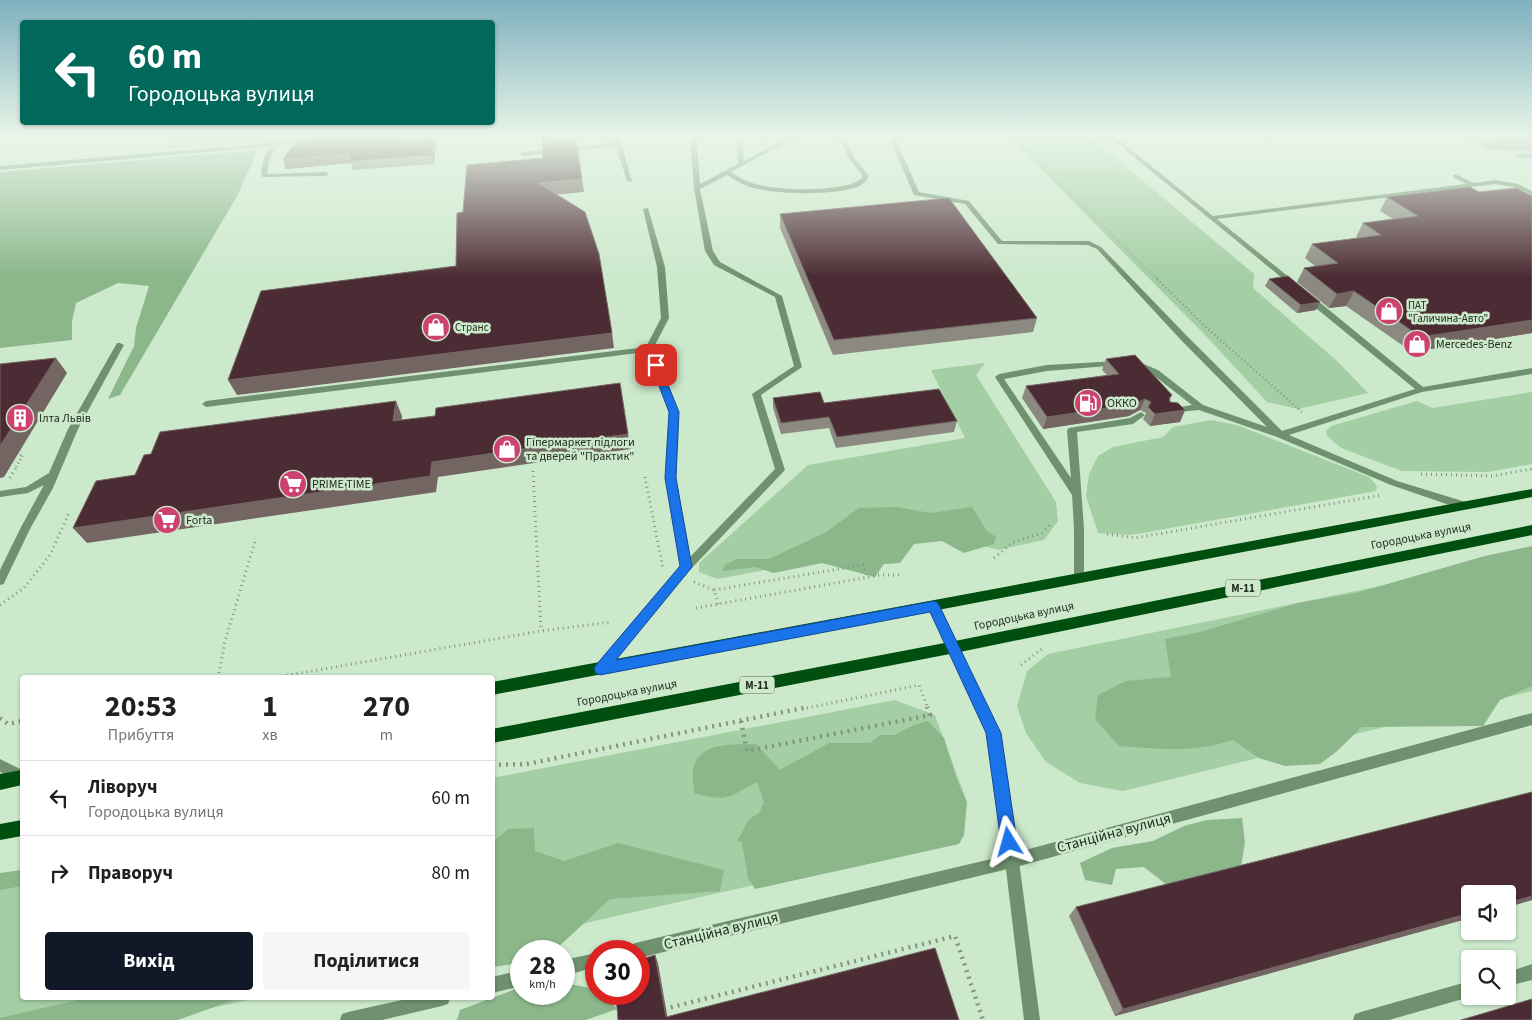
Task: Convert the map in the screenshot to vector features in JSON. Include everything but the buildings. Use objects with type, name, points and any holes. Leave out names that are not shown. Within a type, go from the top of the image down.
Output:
[{"type":"main road","name":"Городоцька вулиця","points":[[495,688],[1532,494]]},
{"type":"main road","name":"Городоцька вулиця","points":[[495,735],[955,647],[1532,530]]},
{"type":"main road","points":[[0,782],[20,777]]},
{"type":"main road","points":[[0,832],[20,828]]},
{"type":"street","points":[[600,669],[686,567],[780,470],[756,394],[798,367],[778,296],[717,263],[709,251],[697,183]]},
{"type":"street","points":[[697,188],[707,183]]},
{"type":"street","points":[[747,183],[772,189],[796,191],[860,183]]},
{"type":"street","points":[[911,183],[916,194],[967,202],[1000,243],[1089,243],[1099,248],[1184,338],[1280,435]]},
{"type":"street","points":[[1168,183],[1420,390]]},
{"type":"street","points":[[1468,183],[1473,185]]},
{"type":"street","points":[[1212,218],[1491,183]]},
{"type":"street","points":[[1499,183],[1516,185],[1532,194]]},
{"type":"street","points":[[646,209],[661,267],[665,318],[649,349],[674,412],[671,478],[686,567]]},
{"type":"street","points":[[0,581],[54,475],[73,429],[120,345]]},
{"type":"street","points":[[206,404],[649,349]]},
{"type":"street","points":[[1077,494],[999,377],[1047,368],[1132,362],[1155,372],[1200,407],[1280,435],[1394,483],[1465,506]]},
{"type":"street","points":[[1280,435],[1420,390],[1532,371]]},
{"type":"street","points":[[1170,411],[1200,407]]},
{"type":"street","points":[[1079,579],[1077,494],[1072,430],[1133,421],[1140,415]]},
{"type":"street","points":[[0,494],[28,490],[54,475]]},
{"type":"street","points":[[934,606],[955,647],[993,733],[1012,861],[1032,1020]]},
{"type":"street","name":"Станційна вулиця","points":[[650,947],[1012,861],[1532,719]]},
{"type":"street","points":[[0,765],[20,776]]},
{"type":"street","points":[[1516,977],[1532,972]]},
{"type":"street","points":[[495,984],[510,981]]},
{"type":"street","points":[[1361,1020],[1461,992]]},
{"type":"street","points":[[348,1020],[433,1000]]},
{"type":"path","points":[[1059,183],[1209,330],[1315,424]]},
{"type":"path","points":[[8,480],[23,455],[17,455]]},
{"type":"path","points":[[1420,474],[1492,476],[1532,469]]},
{"type":"path","points":[[533,471],[541,631]]},
{"type":"path","points":[[1106,534],[1135,538],[1383,494]]},
{"type":"path","points":[[0,605],[24,588],[36,570],[50,555],[69,513]]},
{"type":"path","points":[[994,558],[1013,542],[1042,533],[1050,524]]},
{"type":"path","points":[[219,675],[226,640],[256,538]]},
{"type":"path","points":[[718,604],[714,590],[862,564],[868,578]]},
{"type":"path","points":[[696,608],[868,578],[899,575]]},
{"type":"path","points":[[289,675],[541,631],[612,622]]},
{"type":"path","points":[[1021,665],[1051,644]]},
{"type":"path","points":[[495,765],[527,764],[918,685],[930,715],[747,751],[741,721]]},
{"type":"path","points":[[0,718],[8,724],[20,721]]},
{"type":"path","points":[[660,1010],[955,936],[983,1020]]},
{"type":"green space","points":[[0,183],[243,183],[120,395],[108,399],[134,346],[136,328],[149,286],[118,283],[76,303],[72,321],[72,340],[0,348]]},
{"type":"green space","points":[[1054,183],[1145,183],[1254,274],[1253,288],[1338,362],[1368,393],[1298,409],[1267,402],[1207,337]]},
{"type":"green space","points":[[985,363],[976,375],[1056,502],[1058,521],[1044,540],[998,550],[948,536],[717,579],[699,572],[699,563],[808,465],[965,438],[931,370]]},
{"type":"green space","points":[[1532,392],[1532,464],[1488,472],[1402,471],[1341,448],[1327,436],[1326,431],[1331,426],[1417,401],[1433,408]]},
{"type":"green space","points":[[1211,420],[1237,425],[1369,477],[1377,486],[1376,491],[1131,535],[1098,533],[1086,496],[1089,474],[1098,456],[1113,447],[1163,437],[1173,427]]},
{"type":"green space","points":[[897,507],[930,513],[972,507],[987,531],[996,537],[994,544],[964,553],[942,541],[914,544],[900,563],[884,564],[875,577],[822,563],[774,573],[755,567],[722,571],[725,565],[737,559],[769,559],[826,532],[859,508]]},
{"type":"green space","points":[[1532,546],[1532,686],[1500,700],[1483,726],[1362,727],[1336,752],[1320,764],[1285,766],[1259,758],[1233,740],[1205,747],[1190,748],[1162,749],[1119,746],[1095,719],[1098,695],[1126,681],[1171,677],[1165,639],[1200,632],[1298,603],[1356,593],[1485,556]]},
{"type":"green space","points":[[1532,555],[1532,691],[1123,791],[1080,783],[1046,762],[1026,733],[1017,706],[1027,671],[1048,654]]},
{"type":"green space","points":[[895,700],[935,715],[967,802],[948,841],[495,944],[495,777]]},
{"type":"green space","points":[[928,721],[944,738],[957,780],[967,802],[964,835],[959,844],[755,889],[748,878],[742,842],[737,841],[749,819],[759,813],[764,803],[757,782],[728,797],[715,798],[694,793],[693,770],[696,761],[709,749],[718,746],[756,744],[780,770],[829,743],[870,743],[880,735],[895,735],[914,725]]},
{"type":"green space","points":[[1242,818],[1245,842],[1241,867],[1167,885],[1144,867],[1116,869],[1112,885],[1085,880],[1080,863],[1112,848],[1153,841],[1184,826],[1207,820]]},
{"type":"green space","points":[[534,828],[535,851],[564,861],[618,843],[724,870],[720,891],[610,899],[566,940],[510,940],[510,965],[495,967],[495,840],[508,829]]},
{"type":"green space","points":[[20,870],[20,1000],[248,1000],[157,1020],[0,1020],[0,874]]},
{"type":"green space","points":[[20,870],[20,886],[0,890],[0,873]]},
{"type":"green space","points":[[575,985],[585,987],[585,1005],[613,1005],[617,1009],[586,1020],[457,1020],[460,1010],[487,1000],[495,1000],[495,997],[510,991],[510,1005],[575,1005]]},
{"type":"green space","points":[[78,1000],[233,1000],[178,1020],[0,1020],[0,1018]]},
{"type":"place","name":"ПАТ \"Галичина-Авто\"","points":[[1389,311]]},
{"type":"place","name":"Странс","points":[[436,327]]},
{"type":"place","name":"Mercedes-Benz","points":[[1417,344]]},
{"type":"place","name":"ОККО","points":[[1088,403]]},
{"type":"place","name":"Ілта Львів","points":[[20,418]]},
{"type":"place","name":"Гіпермаркет підлоги та дверей \"Практик\"","points":[[507,449]]},
{"type":"place","name":"PRIME TIME","points":[[293,484]]},
{"type":"place","name":"Forta","points":[[167,520]]},
{"type":"route","points":[[656,365],[674,412],[671,478],[686,567],[600,669],[934,606],[955,647],[993,733],[1009,842]]}]
